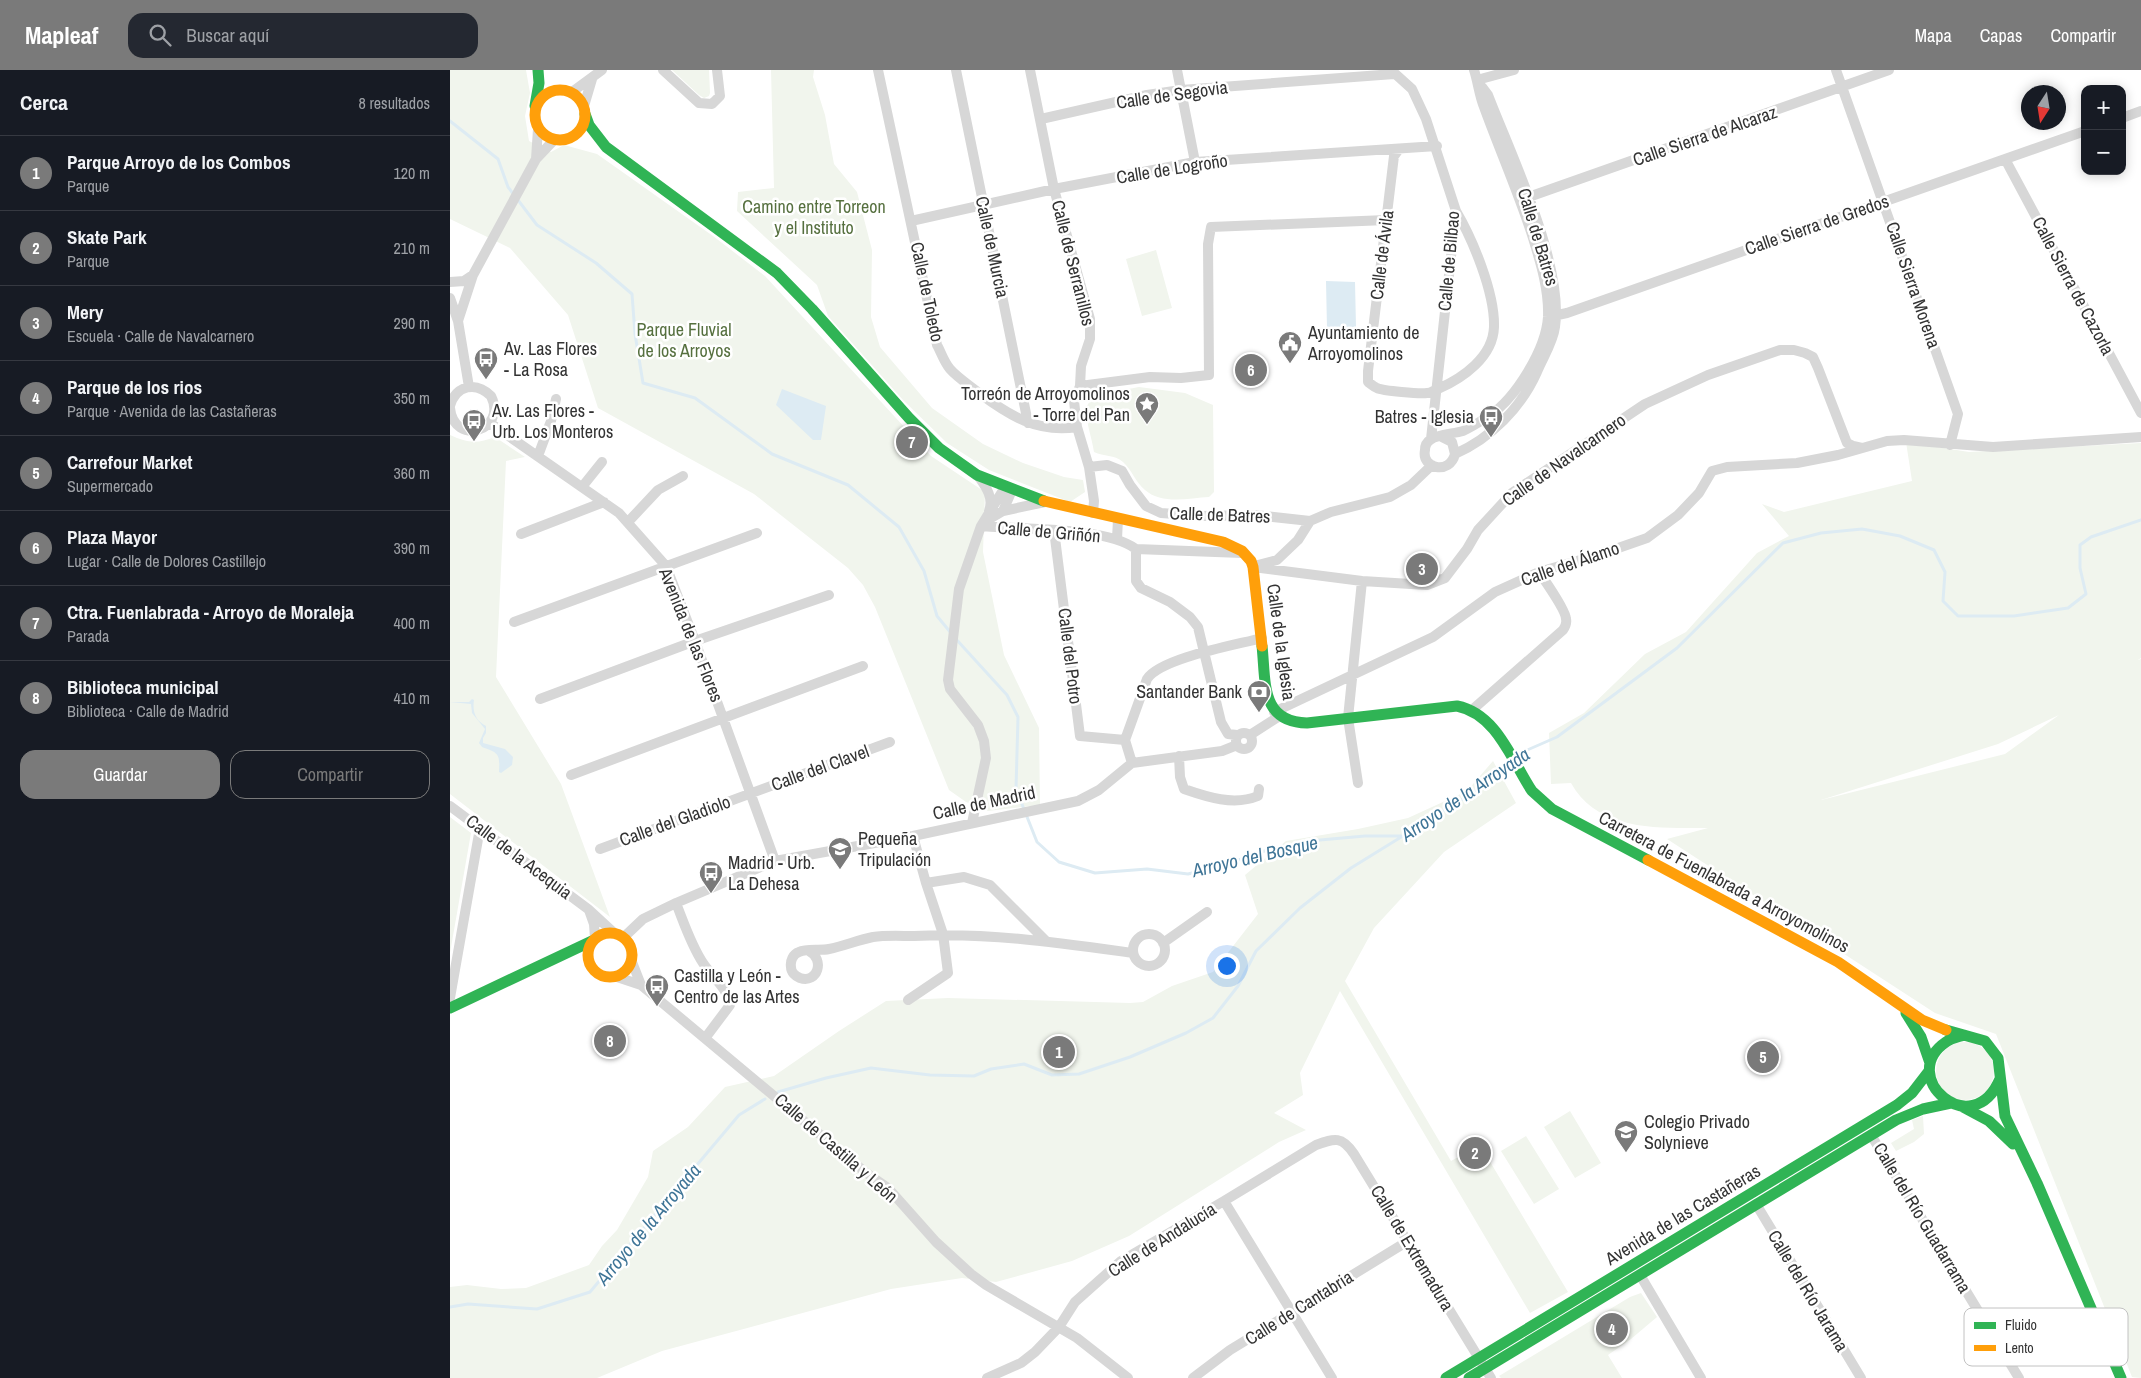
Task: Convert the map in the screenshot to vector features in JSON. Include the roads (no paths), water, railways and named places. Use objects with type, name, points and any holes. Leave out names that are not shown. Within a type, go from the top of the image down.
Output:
[{"type":"main road","points":[[539,70],[567,91],[584,110],[589,125],[606,147],[777,274],[812,308],[922,431],[939,448],[977,475],[1008,489],[1046,502],[1210,538],[1230,544],[1245,553]]},
{"type":"main road","points":[[539,70],[539,83],[534,112],[535,123],[542,134],[554,140],[570,138],[606,147]]},
{"type":"main road","points":[[534,112],[536,104],[547,92],[567,91]]},
{"type":"main road","points":[[570,138],[581,128],[584,110]]},
{"type":"main road","name":"Calle de la Iglesia","points":[[1245,553],[1253,567],[1262,638],[1266,691],[1276,715],[1286,722],[1296,723],[1348,718]]},
{"type":"main road","points":[[1348,718],[1457,706],[1472,710]]},
{"type":"main road","name":"Carretera de Fuenlabrada a Arroyomolinos","points":[[1472,710],[1481,716],[1501,741],[1529,786],[1552,809],[1838,962],[1922,1020],[1949,1032],[1964,1035]]},
{"type":"main road","name":"Calle de Madrid","points":[[450,1008],[496,988],[606,933],[619,935]]},
{"type":"main road","points":[[617,977],[625,972],[632,962],[633,951],[619,935]]},
{"type":"main road","points":[[590,965],[588,956],[594,940]]},
{"type":"main road","name":"Calle de Madrid","points":[[553,959],[578,960],[590,965],[601,976],[617,977]]},
{"type":"main road","points":[[1900,1006],[1921,1037],[1935,1090],[1942,1098],[1989,1121],[2004,1133],[2022,1154]]},
{"type":"main road","points":[[1929,1067],[1939,1046],[1946,1040],[1964,1035],[1975,1036],[1985,1041],[1993,1049],[2000,1068],[2005,1116],[2022,1154],[2038,1183],[2091,1308]]},
{"type":"main road","name":"Avenida de las Castañeras","points":[[1446,1378],[1907,1099],[1918,1088],[1929,1067]]},
{"type":"main road","points":[[1956,1105],[1976,1105],[1988,1097],[2000,1079]]},
{"type":"main road","name":"Avenida de las Castañeras","points":[[1469,1378],[1488,1373],[1640,1275],[1909,1112],[1956,1105]]},
{"type":"main road","points":[[2116,1366],[2121,1378]]},
{"type":"street","points":[[567,91],[592,79],[602,70]]},
{"type":"street","points":[[663,70],[699,103],[712,104],[720,96],[717,70]]},
{"type":"street","name":"Calle de Toledo","points":[[878,70],[937,345],[949,368],[999,408],[1028,423],[1043,428],[1060,430],[1077,427]]},
{"type":"street","name":"Calle de Murcia","points":[[956,70],[1028,423]]},
{"type":"street","name":"Calle de Serranillos","points":[[1030,70],[1054,189],[1090,319],[1090,338],[1081,366],[1080,386],[1074,401],[1077,427],[1090,467],[1094,501],[1093,513]]},
{"type":"street","points":[[1177,70],[1195,162]]},
{"type":"street","points":[[1475,75],[1514,70]]},
{"type":"street","name":"Calle Sierra Morena","points":[[1836,70],[1958,414],[1950,445]]},
{"type":"street","name":"Calle Sierra de Alcaraz","points":[[1524,199],[1889,70]]},
{"type":"street","name":"Calle de Segovia","points":[[1041,119],[1148,95],[1181,90],[1392,72]]},
{"type":"street","name":"Calle de Bilbao","points":[[1392,72],[1412,89],[1437,146],[1456,210],[1431,440]]},
{"type":"street","name":"Calle de Batres","points":[[1456,454],[1502,423],[1530,389],[1553,339],[1546,288],[1524,199],[1483,104],[1475,75]]},
{"type":"street","points":[[584,110],[592,79]]},
{"type":"street","points":[[2126,117],[2141,111]]},
{"type":"street","points":[[536,159],[538,129]]},
{"type":"street","name":"Calle Sierra de Gredos","points":[[1551,316],[1576,310],[2081,132]]},
{"type":"street","points":[[458,321],[473,275],[536,159],[554,140]]},
{"type":"street","name":"Calle de Logroño","points":[[911,221],[1054,189],[1195,162],[1437,146]]},
{"type":"street","name":"Calle de Ávila","points":[[1399,149],[1394,156],[1368,382],[1378,388],[1428,393],[1435,390]]},
{"type":"street","name":"Calle Sierra de Cazorla","points":[[2005,159],[2141,413]]},
{"type":"street","points":[[1435,390],[1469,371],[1485,354],[1492,339],[1494,327],[1490,290],[1467,229],[1456,210]]},
{"type":"street","points":[[1080,386],[1150,378],[1181,378],[1209,375],[1208,244],[1211,227],[1386,220]]},
{"type":"street","points":[[450,282],[464,280],[473,275]]},
{"type":"street","points":[[450,298],[458,321],[469,387]]},
{"type":"street","name":"Calle de Batres","points":[[1442,437],[1478,423],[1492,414],[1513,393],[1529,370],[1551,316]]},
{"type":"street","name":"Calle de Navalcarnero","points":[[1253,567],[1362,581],[1427,584],[1440,580],[1444,578],[1467,549],[1478,530],[1512,493],[1612,425],[1645,404],[1699,380],[1780,350],[1794,350],[1812,357],[1844,437]]},
{"type":"street","points":[[469,387],[484,390],[491,396],[495,412],[490,423],[481,430],[472,431],[461,428],[454,422],[450,411],[457,393],[469,387]]},
{"type":"street","points":[[538,456],[551,421],[556,400]]},
{"type":"street","name":"Avenida de las Flores","points":[[490,423],[604,502],[628,522],[666,566],[776,861]]},
{"type":"street","points":[[1442,437],[1452,442],[1456,454],[1454,459],[1446,466],[1437,467],[1428,462],[1424,454],[1425,448],[1431,440],[1442,437]]},
{"type":"street","points":[[1844,437],[1847,443],[1863,448]]},
{"type":"street","points":[[1838,456],[1843,447],[1844,437]]},
{"type":"street","name":"Calle del Álamo","points":[[1237,740],[1245,748],[1250,746],[1252,740],[1250,735],[1276,715],[1352,675],[1433,637],[1496,592],[1539,572],[1647,538],[1678,515],[1699,493],[1712,471],[1727,467],[1797,463],[1838,456],[1887,441],[1904,440],[1993,447],[2141,438]]},
{"type":"street","points":[[582,487],[602,462]]},
{"type":"street","name":"Calle de Batres","points":[[1090,467],[1107,465],[1122,471],[1146,506],[1161,513],[1202,516],[1255,515],[1310,521],[1331,512],[1390,497],[1411,485],[1432,465]]},
{"type":"street","points":[[972,823],[986,758],[984,741],[978,726],[950,689],[948,680],[959,590],[967,563],[992,505],[985,486],[977,475]]},
{"type":"street","points":[[628,522],[658,490],[683,476]]},
{"type":"street","points":[[983,524],[1008,489]]},
{"type":"street","points":[[1003,511],[1008,489]]},
{"type":"street","points":[[521,534],[604,502]]},
{"type":"street","points":[[983,524],[1003,511],[1046,502]]},
{"type":"street","name":"Calle de Griñón","points":[[1117,539],[1118,519]]},
{"type":"street","points":[[1253,567],[1277,560],[1298,540],[1310,521]]},
{"type":"street","name":"Calle de Griñón","points":[[983,524],[1054,530],[1117,539],[1125,541],[1136,549],[1245,553]]},
{"type":"street","name":"Calle del Potro","points":[[1054,530],[1080,736],[1125,740]]},
{"type":"street","points":[[514,622],[756,533]]},
{"type":"street","points":[[1136,549],[1136,581],[1141,588],[1170,602],[1190,616],[1198,627],[1203,653],[1221,722],[1228,734],[1237,740],[1222,751],[1132,763],[1125,740],[1147,679],[1152,672],[1160,667],[1203,653],[1262,638]]},
{"type":"street","points":[[1472,710],[1563,630],[1566,625],[1564,610],[1539,572]]},
{"type":"street","points":[[1358,783],[1348,718],[1362,581]]},
{"type":"street","points":[[540,699],[695,641],[828,595]]},
{"type":"street","points":[[571,775],[863,666]]},
{"type":"street","name":"Calle del Clavel","points":[[750,793],[890,742]]},
{"type":"street","points":[[1179,756],[1180,777],[1184,789],[1222,800],[1253,798],[1258,796],[1258,789]]},
{"type":"street","name":"Calle de Madrid","points":[[619,935],[643,919],[676,903],[776,861],[913,836],[1078,801],[1099,790],[1132,763]]},
{"type":"street","name":"Calle del Gladiolo","points":[[600,849],[750,793]]},
{"type":"street","name":"Calle de la Acequia","points":[[450,806],[588,909],[619,935]]},
{"type":"street","points":[[450,998],[480,828]]},
{"type":"street","points":[[908,1000],[948,972],[943,934],[913,836]]},
{"type":"street","points":[[926,883],[964,877],[990,885],[1046,940]]},
{"type":"street","points":[[676,903],[703,962],[725,988],[728,996],[730,1005],[706,1037]]},
{"type":"street","name":"Calle de la Acequia","points":[[588,909],[594,924],[594,940]]},
{"type":"street","points":[[1164,943],[1206,912]]},
{"type":"street","points":[[839,947],[815,975],[806,979],[797,977],[791,969],[790,965],[793,956],[800,951],[839,947],[874,937],[943,934],[1046,940],[1133,953]]},
{"type":"street","points":[[1148,934],[1159,938],[1164,943],[1165,951],[1160,962],[1147,966],[1138,962],[1133,953],[1134,944],[1137,939],[1148,934]]},
{"type":"street","points":[[809,951],[816,956],[819,966],[818,971]]},
{"type":"street","name":"Calle de Castilla y León","points":[[632,962],[641,985]]},
{"type":"street","name":"Calle de Castilla y León","points":[[617,977],[641,985],[706,1037],[865,1172],[888,1188],[936,1242],[971,1274],[986,1285],[1077,1338],[1128,1378]]},
{"type":"street","name":"Calle del Río Guadarrama","points":[[1872,1134],[1977,1308]]},
{"type":"street","name":"Calle de Andalucía","points":[[987,1378],[1021,1363],[1035,1352],[1059,1327],[1075,1302],[1121,1261],[1316,1145],[1330,1140]]},
{"type":"street","name":"Calle de Extremadura","points":[[1330,1140],[1339,1140],[1347,1144],[1488,1373]]},
{"type":"street","points":[[1224,1201],[1332,1378]]},
{"type":"street","name":"Calle del Río Jarama","points":[[1756,1204],[1861,1378]]},
{"type":"street","name":"Calle de Cantabria","points":[[1193,1378],[1230,1350],[1408,1241]]},
{"type":"street","points":[[1640,1275],[1701,1378]]},
{"type":"street","name":"Calle del Río Guadarrama","points":[[2012,1366],[2019,1378]]},
{"type":"waterway","name":"Arroyo del Bosque","points":[[450,121],[498,159],[508,187],[537,225],[596,263],[632,294],[635,334],[643,383],[695,398],[772,454],[848,485],[899,527],[924,571],[937,616],[951,633]]},
{"type":"waterway","name":"Arroyo de la Arroyada","points":[[1517,758],[1525,751],[1557,737],[1677,648],[1783,543],[1821,533],[1862,529],[1900,536],[1934,550],[1945,572],[1943,601],[1958,616],[2014,616],[2068,608],[2086,594],[2080,568],[2080,545],[2091,537],[2141,520]]},
{"type":"waterway","name":"Arroyo del Bosque","points":[[955,638],[1007,695],[1018,717],[1016,789],[1037,842],[1059,862],[1095,873],[1147,869],[1188,874],[1221,866],[1273,848],[1320,840],[1365,836],[1401,836]]},
{"type":"waterway","name":"Arroyo de la Arroyada","points":[[778,1092],[826,1078],[871,1068],[930,1075],[974,1076],[991,1069],[1024,1064],[1052,1075],[1079,1074],[1130,1057],[1186,1033],[1213,1018],[1238,986],[1256,951],[1300,908],[1351,868],[1487,784],[1511,764]]},
{"type":"waterway","name":"Arroyo de la Arroyada","points":[[450,1307],[468,1304],[537,1309],[590,1292],[739,1115],[765,1099]]},
{"type":"place","name":"Ayuntamiento de Arroyomolinos","points":[[1290,364]]},
{"type":"place","name":"Plaza Mayor","points":[[1251,370]]},
{"type":"place","name":"Av. Las Flores - La Rosa","points":[[486,380]]},
{"type":"place","name":"Torreón de Arroyomolinos - Torre del Pan","points":[[1147,425]]},
{"type":"place","name":"Batres - Iglesia","points":[[1491,438]]},
{"type":"place","name":"Av. Las Flores - Urb. Los Monteros","points":[[474,442]]},
{"type":"place","name":"Ctra. Fuenlabrada - Arroyo de Moraleja","points":[[912,442]]},
{"type":"place","name":"Mery","points":[[1422,569]]},
{"type":"place","name":"Santander Bank","points":[[1259,713]]},
{"type":"place","name":"Pequeña Tripulación","points":[[840,870]]},
{"type":"place","name":"Madrid - Urb. La Dehesa","points":[[711,894]]},
{"type":"place","name":"Castilla y León - Centro de las Artes","points":[[657,1007]]},
{"type":"place","name":"Biblioteca municipal","points":[[610,1041]]},
{"type":"place","name":"Parque Arroyo de los Combos","points":[[1059,1052]]},
{"type":"place","name":"Carrefour Market","points":[[1763,1057]]},
{"type":"place","name":"Skate Park","points":[[1475,1153]]},
{"type":"place","name":"Colegio Privado Solynieve","points":[[1626,1153]]},
{"type":"place","name":"Parque de los rios","points":[[1612,1329]]},
{"type":"park label","name":"Camino entre Torreon y el Instituto","points":[[814,217]]},
{"type":"park label","name":"Parque Fluvial de los Arroyos","points":[[684,340]]}]
